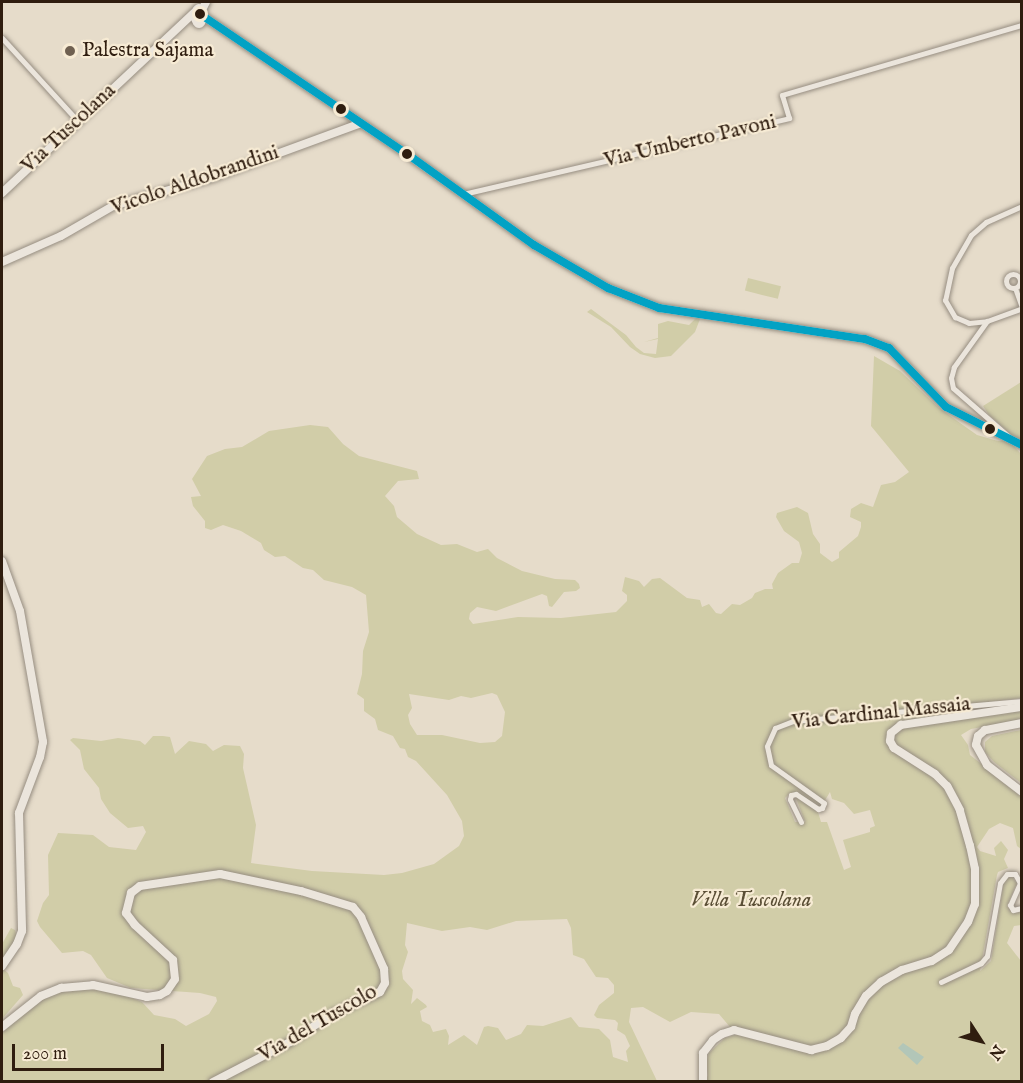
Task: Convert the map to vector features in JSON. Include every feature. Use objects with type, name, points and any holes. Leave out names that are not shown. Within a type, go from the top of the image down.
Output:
[{"type":"street","name":"Via Tuscolana","points":[[2,193],[77,120],[198,10]]},
{"type":"street","points":[[198,10],[245,47],[534,245],[608,288],[658,308],[865,339],[889,348],[945,407],[1018,443]]},
{"type":"street","name":"Via Umberto Pavoni","points":[[463,195],[789,118],[782,95],[1022,25]]},
{"type":"street","points":[[2,38],[77,120]]},
{"type":"street","name":"Vicolo Aldobrandini","points":[[2,262],[61,236],[113,206],[214,177],[360,124]]},
{"type":"street","points":[[1015,288],[1022,308],[987,321],[969,323],[955,317],[945,300],[948,282],[959,254],[975,231],[1000,215],[1022,206]]},
{"type":"street","points":[[987,321],[954,367],[951,378],[953,388],[1018,443]]},
{"type":"street","points":[[968,419],[976,421],[980,415],[977,408]]},
{"type":"street","points":[[2,561],[20,611],[43,742],[40,757],[19,813],[22,931],[2,966]]},
{"type":"street","name":"Via Cardinal Massaia","points":[[801,822],[790,800],[791,795],[796,794],[818,809],[823,807],[824,803],[771,765],[767,746],[775,728],[793,721],[1022,701]]},
{"type":"street","points":[[703,1082],[703,1053],[713,1040],[723,1034],[734,1030],[811,1050],[827,1046],[841,1038],[851,1027],[855,1014],[866,996],[881,982],[902,970],[932,961],[949,950],[968,922],[976,897],[975,869],[968,838],[960,810],[947,786],[935,774],[894,748],[890,741],[891,733],[901,725],[1022,707]]},
{"type":"street","points":[[1022,723],[985,730],[978,736],[976,745],[987,765],[1022,792]]},
{"type":"street","name":"Via del Tuscolo","points":[[2,1027],[41,996],[61,988],[93,985],[147,997],[160,995],[167,991],[175,979],[173,960],[135,925],[126,913],[131,892],[140,886],[220,874],[301,891],[353,907],[361,917],[382,962],[386,977],[383,988],[376,995],[332,1014],[290,1042],[213,1082]]},
{"type":"street","points":[[941,982],[981,963],[987,956],[1000,883],[1007,874],[1018,877],[1021,886],[1010,906],[1013,910],[1022,908]]},
{"type":"green space","points":[[748,278],[781,286],[778,299],[745,291]]},
{"type":"green space","points":[[591,309],[626,335],[644,353],[656,354],[658,339],[644,342],[658,338],[658,324],[668,321],[689,325],[696,318],[700,319],[695,332],[671,356],[655,358],[640,354],[630,347],[611,327],[587,312]]},
{"type":"green space","name":"Villa Tuscolana","points":[[874,356],[900,371],[939,408],[977,435],[998,441],[1009,441],[1021,454],[1021,698],[965,705],[1010,705],[1021,711],[1021,720],[971,729],[961,735],[968,745],[970,755],[1021,795],[1021,849],[1017,846],[1013,828],[1000,823],[989,829],[977,847],[980,851],[996,856],[994,848],[1001,841],[1008,850],[1004,859],[1008,868],[998,872],[997,875],[980,971],[991,961],[1004,881],[1011,876],[1017,883],[1007,906],[1014,913],[1021,912],[1021,925],[1014,926],[1007,943],[1021,961],[1021,1081],[700,1081],[708,1076],[706,1063],[709,1053],[725,1038],[738,1034],[738,1028],[730,1027],[719,1014],[691,1012],[670,1022],[643,1007],[631,1008],[629,1022],[657,1081],[2,1081],[2,1033],[52,992],[90,988],[115,991],[142,1002],[154,1015],[175,1019],[186,1026],[209,1014],[217,1001],[216,997],[200,993],[131,988],[107,978],[91,955],[83,951],[62,953],[40,927],[37,921],[43,903],[49,895],[48,855],[58,833],[93,835],[109,847],[136,850],[146,832],[143,826],[128,828],[110,813],[101,799],[99,788],[84,769],[80,750],[70,740],[73,738],[101,741],[118,738],[140,741],[145,745],[153,736],[170,737],[175,754],[189,741],[206,744],[213,751],[224,745],[240,746],[244,754],[243,768],[256,825],[251,863],[312,871],[384,875],[402,873],[434,864],[459,846],[464,836],[462,821],[447,795],[416,761],[408,757],[405,749],[400,748],[393,736],[378,730],[375,719],[364,711],[364,699],[357,694],[362,674],[363,651],[369,632],[366,595],[352,587],[324,580],[313,570],[303,568],[285,556],[275,557],[264,550],[261,543],[241,531],[223,525],[211,530],[205,528],[205,521],[193,506],[191,497],[201,496],[192,479],[207,456],[225,449],[242,447],[269,431],[310,425],[328,427],[343,444],[359,456],[417,471],[419,479],[398,481],[385,496],[394,506],[397,517],[417,534],[441,545],[457,544],[477,552],[488,549],[497,558],[522,571],[555,579],[575,580],[579,584],[580,588],[576,591],[564,592],[552,607],[549,606],[547,596],[542,594],[496,611],[477,607],[470,613],[469,619],[473,624],[518,617],[561,618],[616,612],[627,601],[627,595],[622,591],[625,577],[639,581],[644,587],[652,579],[660,578],[687,598],[700,600],[702,607],[709,604],[716,613],[721,614],[732,604],[740,605],[752,598],[755,593],[773,589],[772,584],[778,573],[792,563],[799,563],[802,553],[799,542],[784,531],[776,517],[777,513],[797,507],[808,513],[813,534],[820,544],[820,553],[832,562],[839,558],[839,552],[858,536],[861,522],[850,517],[851,509],[861,503],[873,507],[881,485],[895,482],[909,472],[871,426]],"holes":[[[492,693],[497,695],[505,712],[502,736],[495,742],[480,743],[442,735],[417,735],[410,724],[408,715],[412,708],[409,694],[449,700],[461,696],[471,698]],[[830,792],[832,799],[844,803],[854,814],[870,810],[875,826],[870,828],[870,832],[843,840],[851,867],[844,870],[827,822],[821,822],[818,812]],[[790,793],[795,795],[805,822],[795,822],[785,798]],[[567,919],[571,928],[573,955],[584,959],[596,977],[608,978],[614,985],[614,993],[599,1005],[594,1015],[597,1018],[615,1020],[618,1023],[617,1030],[625,1035],[630,1046],[626,1051],[628,1062],[613,1057],[610,1040],[599,1029],[579,1027],[571,1017],[543,1026],[527,1025],[521,1034],[506,1040],[498,1028],[484,1027],[477,1045],[464,1035],[448,1045],[449,1036],[446,1029],[433,1032],[430,1025],[422,1021],[420,1011],[427,1007],[417,998],[411,1004],[413,990],[403,979],[402,971],[408,952],[405,945],[407,923],[442,931],[470,927],[487,930],[516,921]]]},
{"type":"green space","points":[[1021,382],[1021,443],[989,415],[983,406]]},
{"type":"green space","points":[[1022,730],[1021,783],[985,752],[985,742],[992,736]]},
{"type":"green space","points":[[11,928],[15,930],[17,937],[2,961],[2,944]]},
{"type":"green space","points":[[2,968],[8,973],[13,986],[20,988],[23,995],[2,1019]]},
{"type":"shaded area","points":[[903,1043],[924,1057],[917,1065],[898,1048]]},
{"type":"transit line","points":[[200,14],[410,156],[534,245],[608,288],[659,308],[865,339],[889,348],[946,407],[1022,445]]},
{"type":"place","name":"Palestra Sajama","points":[[70,51]]}]
